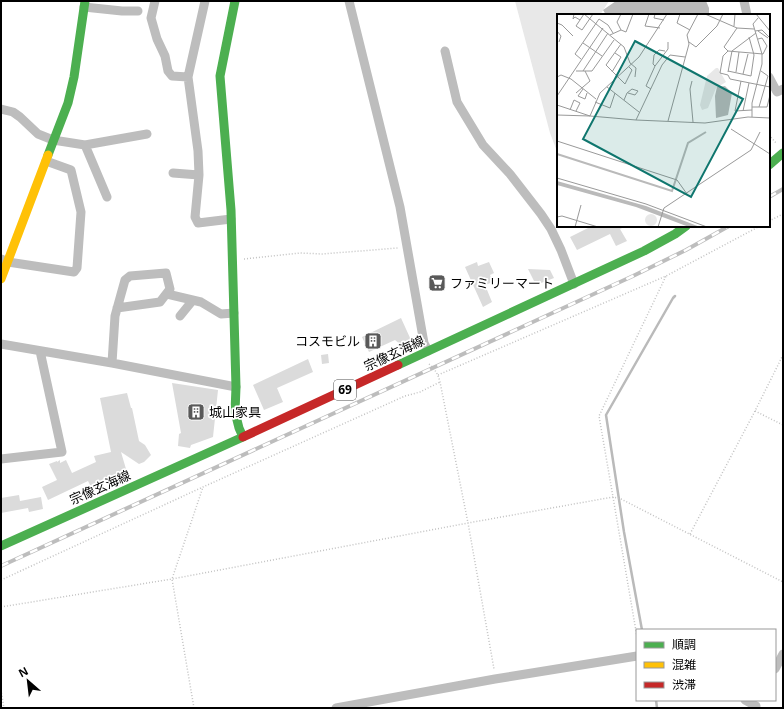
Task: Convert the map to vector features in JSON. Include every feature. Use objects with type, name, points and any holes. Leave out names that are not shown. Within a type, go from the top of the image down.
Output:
[{"type":"main road","points":[[235,1],[220,76],[231,218],[236,387],[235,412],[243,437]]},
{"type":"main road","points":[[1,279],[4,261],[46,161],[68,103],[74,77],[84,4]]},
{"type":"main road","points":[[770,164],[783,154]]},
{"type":"main road","name":"宗像玄海線","points":[[1,546],[243,437],[574,284],[644,251],[684,227]]},
{"type":"street","points":[[155,1],[151,18],[165,56],[168,71],[172,76],[188,77]]},
{"type":"street","points":[[205,1],[188,77],[198,151],[199,175],[195,217],[198,223],[231,218]]},
{"type":"street","points":[[349,1],[400,207],[424,343],[424,353]]},
{"type":"street","points":[[744,1],[747,14]]},
{"type":"street","points":[[84,4],[122,12],[138,12]]},
{"type":"street","points":[[445,51],[457,102],[484,145],[510,174],[541,214],[561,250],[574,284]]},
{"type":"street","points":[[770,79],[777,92],[783,89]]},
{"type":"street","points":[[1,110],[12,112],[26,122],[38,134],[53,140],[85,145],[147,134]]},
{"type":"street","points":[[85,145],[107,197]]},
{"type":"street","points":[[4,261],[74,272],[77,268],[81,212],[71,170],[46,161]]},
{"type":"street","points":[[173,173],[199,175]]},
{"type":"street","points":[[112,363],[115,316],[117,308],[125,280],[130,276],[166,273],[170,289],[160,302],[117,308]]},
{"type":"street","points":[[167,294],[201,302],[221,314],[234,313]]},
{"type":"street","points":[[180,316],[193,300]]},
{"type":"street","points":[[1,344],[112,363],[236,387]]},
{"type":"street","points":[[1,459],[62,452],[40,351]]},
{"type":"street","points":[[776,667],[783,654]]},
{"type":"street","points":[[336,708],[496,679],[636,656]]},
{"type":"street","points":[[747,701],[757,705]]},
{"type":"path","points":[[770,220],[783,214]]},
{"type":"path","points":[[438,375],[666,276],[758,227]]},
{"type":"path","points":[[232,260],[300,253],[322,254],[407,247]]},
{"type":"path","points":[[636,631],[599,416],[666,276]]},
{"type":"path","points":[[424,353],[429,364],[438,375],[440,382],[468,523],[496,679]]},
{"type":"path","points":[[690,534],[783,355]]},
{"type":"path","points":[[1,580],[203,487],[405,396],[420,392],[440,382]]},
{"type":"path","points":[[755,411],[783,425]]},
{"type":"path","points":[[194,708],[172,579],[203,487]]},
{"type":"path","points":[[1,606],[172,579],[613,497],[621,499],[783,582]]},
{"type":"path","points":[[1,690],[4,708]]},
{"type":"shaded area","points":[[515,1],[609,1],[601,14],[557,14],[557,151],[550,133]]},
{"type":"shaded area","points":[[616,1],[706,1],[709,8],[709,14],[605,14],[603,10]]},
{"type":"building","points":[[590,227],[624,227],[620,229],[627,241],[616,246],[610,234],[577,250],[570,237]]},
{"type":"building","points":[[477,262],[478,266],[489,262],[494,273],[490,275],[493,282],[485,285],[492,302],[483,307],[465,267]]},
{"type":"building","points":[[528,269],[550,270],[554,278],[536,285]]},
{"type":"building","points":[[401,318],[411,340],[401,345],[395,340],[369,352],[362,337]]},
{"type":"building","points":[[328,354],[329,363],[322,364],[321,355]]},
{"type":"building","points":[[308,359],[313,372],[277,388],[283,402],[264,410],[253,385]]},
{"type":"building","name":"城山家具","points":[[172,383],[218,390],[213,437],[191,445],[190,448],[178,446],[179,434],[181,433]]},
{"type":"building","points":[[127,393],[132,408],[139,441],[145,445],[151,455],[144,462],[139,464],[121,452],[126,469],[124,469],[126,475],[97,484],[99,486],[92,489],[88,481],[48,500],[42,487],[57,480],[49,464],[60,460],[60,463],[66,460],[72,473],[96,462],[94,456],[111,452],[100,398]]},
{"type":"building","points":[[19,495],[20,501],[41,497],[43,509],[29,512],[28,508],[1,513],[1,498]]},
{"type":"waterway","points":[[642,629],[624,532],[606,415],[675,296]]},
{"type":"waterway","points":[[656,701],[657,708]]},
{"type":"railway","points":[[770,196],[783,189]]},
{"type":"railway","points":[[1,566],[633,276],[686,250],[727,227]]},
{"type":"traffic: fast","points":[[48,155],[68,103],[74,77],[85,1]]},
{"type":"traffic: fast","points":[[235,1],[220,76],[231,210],[236,387],[235,412],[243,437]]},
{"type":"traffic: fast","points":[[770,164],[783,153]]},
{"type":"traffic: fast","points":[[398,365],[644,251],[685,227]]},
{"type":"traffic: fast","points":[[1,546],[243,437]]},
{"type":"traffic: slow","points":[[1,279],[48,155]]},
{"type":"traffic: jam","points":[[243,437],[398,365]]},
{"type":"place","name":"ファミリーマート","points":[[437,283]]},
{"type":"place","name":"コスモビル","points":[[373,341]]},
{"type":"place","name":"城山家具","points":[[196,412]]}]
